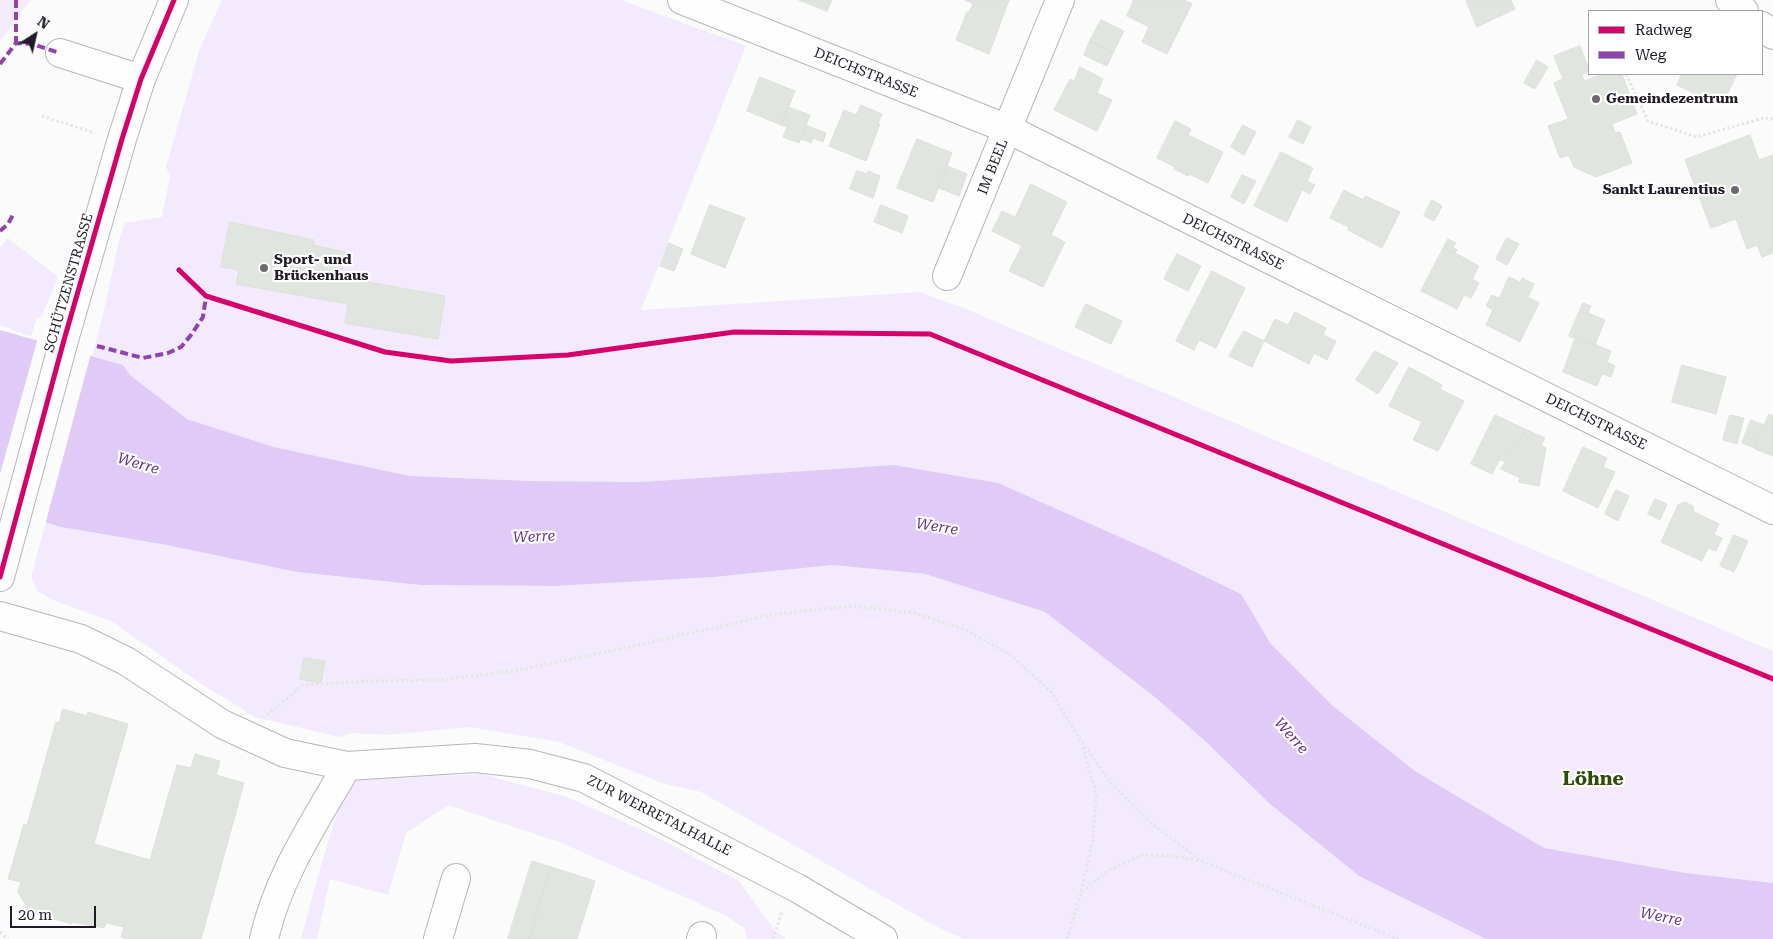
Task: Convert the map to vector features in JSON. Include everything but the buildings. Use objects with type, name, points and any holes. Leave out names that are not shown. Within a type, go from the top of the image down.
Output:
[{"type":"street","name":"SCHÜTZENSTRASSE","points":[[0,577],[64,340],[141,79],[174,0]]},
{"type":"street","name":"DEICHSTRASSE","points":[[682,0],[1008,130],[1773,510]]},
{"type":"street","name":"IM BEEL","points":[[948,276],[1060,0]]},
{"type":"street","points":[[1730,0],[1743,10]]},
{"type":"street","points":[[1763,27],[1773,35]]},
{"type":"street","points":[[60,53],[141,79]]},
{"type":"street","name":"ZUR WERRETALHALLE","points":[[0,616],[81,639],[104,650],[134,666],[222,724],[285,753],[347,766],[475,758],[530,764],[584,778],[797,888],[882,939]]},
{"type":"street","points":[[264,939],[268,922],[291,862],[347,766]]},
{"type":"street","points":[[438,939],[456,878]]},
{"type":"path","points":[[1626,75],[1648,121],[1696,137],[1764,118],[1773,119]]},
{"type":"path","points":[[243,734],[303,685],[439,680],[513,671],[776,614],[854,606],[914,613],[966,630],[1012,656],[1051,692],[1081,741],[1112,784],[1151,823],[1204,862]]},
{"type":"path","points":[[1067,939],[1082,893],[1093,840],[1096,793],[1081,741]]},
{"type":"path","points":[[1082,893],[1109,870],[1143,855],[1174,856],[1204,862],[1398,939]]},
{"type":"path","points":[[774,939],[781,912]]},
{"type":"path","points":[[0,932],[8,939]]},
{"type":"shaded area","points":[[0,0],[38,0],[29,1],[0,42]]},
{"type":"shaded area","points":[[222,0],[621,0],[746,46],[641,310],[919,292],[961,307],[1773,651],[1773,883],[1686,873],[1544,848],[1415,771],[1333,706],[1271,644],[1240,594],[894,465],[640,482],[531,481],[410,476],[274,447],[187,419],[130,375],[123,365],[92,356],[119,240],[125,223],[162,217],[170,176],[166,167],[200,48]]},
{"type":"shaded area","points":[[8,238],[58,277],[41,318],[37,317],[31,337],[0,325],[0,247]]},
{"type":"shaded area","points":[[46,522],[61,527],[161,544],[297,572],[420,585],[556,586],[714,577],[833,565],[925,574],[1045,612],[1156,698],[1206,742],[1270,804],[1359,876],[1486,939],[964,939],[933,925],[701,792],[662,783],[559,742],[469,727],[387,735],[351,733],[339,737],[255,717],[203,685],[111,621],[55,601],[38,591],[31,577]],"holes":[[[304,658],[324,661],[300,679]]]},
{"type":"shaded area","points":[[481,774],[564,796],[649,833],[739,881],[776,932],[786,939],[747,939],[745,929],[725,915],[559,842],[448,805],[406,833],[388,895],[330,879],[317,939],[301,939],[347,780]]},
{"type":"water","name":"Werre","points":[[0,330],[123,365],[130,375],[187,419],[274,447],[410,476],[531,481],[640,482],[894,465],[998,483],[1156,553],[1241,594],[1271,644],[1333,706],[1415,771],[1544,848],[1686,873],[1773,883],[1773,939],[1486,939],[1359,876],[1270,804],[1206,742],[1156,698],[1045,612],[925,574],[833,565],[714,577],[556,586],[420,585],[297,572],[161,544],[61,527],[0,509]]},
{"type":"pier","points":[[38,338],[91,353],[45,525],[0,512],[0,474]]},
{"type":"marked path","points":[[16,0],[16,43]]},
{"type":"marked path","points":[[0,64],[16,43],[32,44],[60,53]]},
{"type":"marked path","points":[[0,231],[8,224],[14,213]]},
{"type":"marked path","points":[[97,346],[143,358],[168,353],[181,347],[191,335],[203,317],[206,296]]},
{"type":"cycle path","points":[[0,577],[64,340],[122,139],[141,79],[174,0]]},
{"type":"cycle path","points":[[179,270],[206,296],[385,352],[451,361],[568,355],[734,332],[930,334],[1773,679]]},
{"type":"place","name":"Gemeindezentrum","points":[[1596,99]]},
{"type":"place","name":"Sankt Laurentius","points":[[1735,190]]},
{"type":"place","name":"Sport- und Brückenhaus","points":[[264,268]]},
{"type":"district","name":"Löhne","points":[[1593,779]]}]
